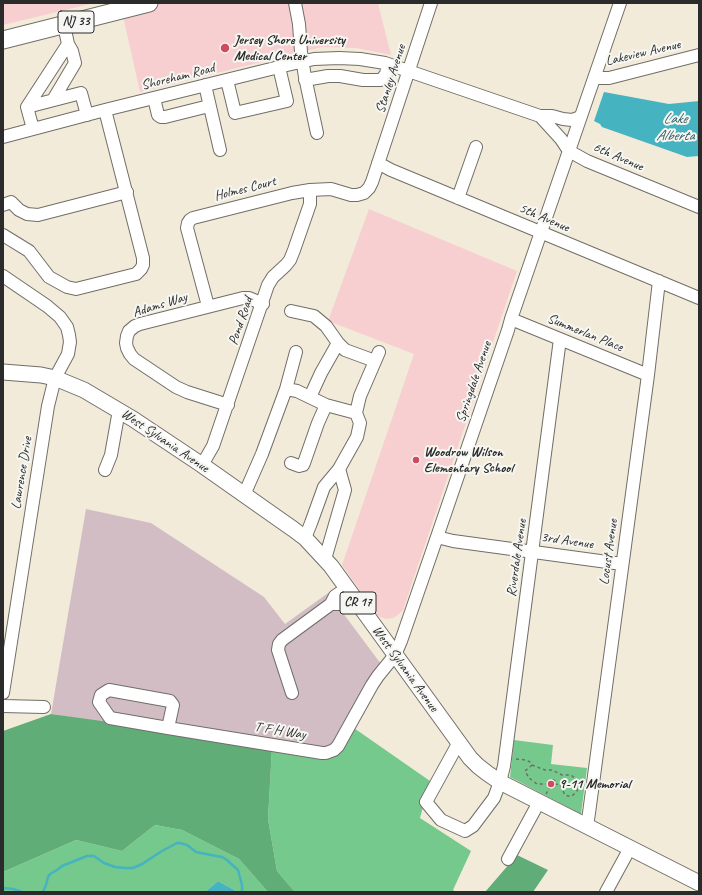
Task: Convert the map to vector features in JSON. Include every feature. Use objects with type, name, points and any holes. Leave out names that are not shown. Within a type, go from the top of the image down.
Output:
[{"type":"highway","name":"NJ 33","points":[[3,40],[64,25],[118,7],[149,3]]},
{"type":"main road","name":"West Sylvania Avenue","points":[[3,372],[41,375],[55,378],[84,390],[119,410],[202,465],[293,529],[326,559],[470,758],[486,773],[500,782],[542,799],[587,826],[699,883]]},
{"type":"street","points":[[295,3],[299,24],[302,62],[317,133]]},
{"type":"street","name":"Stanley Avenue","points":[[378,164],[431,3]]},
{"type":"street","name":"Springdale Avenue","points":[[395,655],[437,537],[620,3]]},
{"type":"street","points":[[53,100],[75,63],[72,51],[68,44],[64,25]]},
{"type":"street","points":[[33,129],[27,107],[68,44]]},
{"type":"street","name":"Lakeview Avenue","points":[[594,78],[609,78],[699,55]]},
{"type":"street","name":"Shoreham Road","points":[[3,137],[205,85],[314,60],[360,58],[388,64],[409,71]]},
{"type":"street","points":[[306,80],[328,76],[340,76],[362,80],[381,80],[386,74],[388,64]]},
{"type":"street","points":[[227,80],[235,113],[287,101],[279,67]]},
{"type":"street","name":"6th Avenue","points":[[409,71],[540,116],[552,116],[572,120],[580,117]]},
{"type":"street","points":[[205,85],[220,150]]},
{"type":"street","points":[[27,107],[81,93],[87,115]]},
{"type":"street","points":[[154,98],[158,115],[161,117],[209,106]]},
{"type":"street","points":[[3,235],[29,251],[49,277],[67,287],[76,289],[136,274],[140,270],[143,265],[143,258],[105,110]]},
{"type":"street","name":"6th Avenue","points":[[540,116],[561,139],[569,152],[587,161],[699,207]]},
{"type":"street","points":[[458,198],[476,147]]},
{"type":"street","name":"Holmes Court","points":[[208,306],[187,228],[190,220],[292,193],[310,190],[331,189],[351,196],[364,193],[372,182],[378,164]]},
{"type":"street","name":"5th Avenue","points":[[378,164],[699,298]]},
{"type":"street","name":"Pond Road","points":[[202,465],[213,446],[270,282],[290,260],[310,204],[310,190]]},
{"type":"street","points":[[6,201],[27,214],[38,215],[127,192]]},
{"type":"street","name":"Lawrence Drive","points":[[3,276],[47,306],[60,317],[67,327],[70,342],[68,354],[55,378],[47,414],[3,693]]},
{"type":"street","name":"Locust Avenue","points":[[587,826],[648,375],[659,281]]},
{"type":"street","name":"Adams Way","points":[[228,405],[176,387],[134,359],[130,354],[126,343],[127,336],[129,331],[140,324],[208,306],[243,298],[249,298],[263,304]]},
{"type":"street","points":[[291,311],[314,316],[326,326],[345,350],[377,356],[360,396],[356,413],[360,423],[357,437],[339,469],[324,488],[304,538]]},
{"type":"street","name":"Summerlan Place","points":[[511,319],[648,375]]},
{"type":"street","name":"Riverdale Avenue","points":[[459,742],[426,802],[441,820],[465,831],[473,826],[494,798],[504,766],[560,339]]},
{"type":"street","points":[[310,397],[321,373],[338,343]]},
{"type":"street","points":[[244,495],[262,454],[286,389],[296,352]]},
{"type":"street","points":[[286,389],[297,390],[326,405],[356,413]]},
{"type":"street","points":[[291,463],[299,466],[303,465],[326,405]]},
{"type":"street","points":[[105,470],[111,455],[119,410]]},
{"type":"street","points":[[326,559],[345,490],[339,469]]},
{"type":"street","name":"3rd Avenue","points":[[437,537],[452,541],[622,564]]},
{"type":"street","points":[[292,693],[278,650],[279,644],[282,640],[331,604],[342,604],[350,592]]},
{"type":"street","name":"T F H Way","points":[[168,728],[173,705],[170,701],[109,690],[101,695],[99,702],[110,718],[168,728],[322,753],[334,750],[338,746],[372,685],[395,655]]},
{"type":"street","points":[[3,706],[44,707]]},
{"type":"street","points":[[508,859],[542,799]]},
{"type":"street","points":[[606,892],[630,848]]},
{"type":"path","points":[[512,759],[526,760],[532,765],[545,770],[552,770],[562,775],[571,775],[577,780],[577,791],[572,796],[568,796],[565,795],[560,785],[555,784],[552,780],[549,781],[548,784],[535,783],[529,778],[525,771],[532,765]]},
{"type":"path","points":[[542,799],[550,787],[553,787],[555,784]]},
{"type":"path","points":[[578,785],[585,786]]},
{"type":"shaded area","points":[[3,3],[94,3],[3,25]]},
{"type":"shaded area","name":"Jersey Shore University Medical Center","points":[[120,3],[378,3],[391,55],[356,48],[322,47],[140,92]]},
{"type":"shaded area","name":"Woodrow Wilson Elementary School","points":[[369,209],[517,271],[403,610],[393,618],[386,619],[378,616],[342,565],[414,354],[328,321]]},
{"type":"shaded area","points":[[86,509],[151,523],[264,597],[285,624],[328,593],[387,672],[333,757],[51,714]]},
{"type":"green space","points":[[51,714],[138,726],[272,748],[268,819],[277,871],[295,892],[268,892],[239,859],[182,830],[155,825],[122,851],[76,840],[3,872],[3,731]]},
{"type":"green space","points":[[351,726],[430,781],[420,818],[471,851],[453,890],[456,892],[295,892],[277,871],[268,819],[272,748],[333,756]]},
{"type":"green space","points":[[514,740],[553,745],[551,764],[587,768],[581,814],[510,777]]},
{"type":"green space","points":[[155,825],[182,830],[239,859],[268,892],[238,892],[218,881],[206,891],[191,892],[3,892],[3,872],[76,840],[122,851]]},
{"type":"green space","points":[[517,855],[548,870],[533,892],[485,892]]},
{"type":"water","name":"Lake Alberta","points":[[604,92],[669,104],[699,101],[699,156],[687,157],[602,127],[594,121]]},
{"type":"water","points":[[218,881],[238,892],[191,892],[206,891]]},
{"type":"waterway","points":[[43,892],[50,874],[62,866],[87,856],[94,856],[104,863],[115,867],[133,868],[177,843],[187,845],[196,852],[222,857],[227,860],[238,870],[242,885],[242,892]]},
{"type":"waterway","points":[[3,888],[22,892]]},
{"type":"place","name":"Jersey Shore University Medical Center","points":[[225,48]]},
{"type":"place","name":"Woodrow Wilson Elementary School","points":[[416,460]]},
{"type":"place","name":"9-11 Memorial","points":[[551,784]]}]
